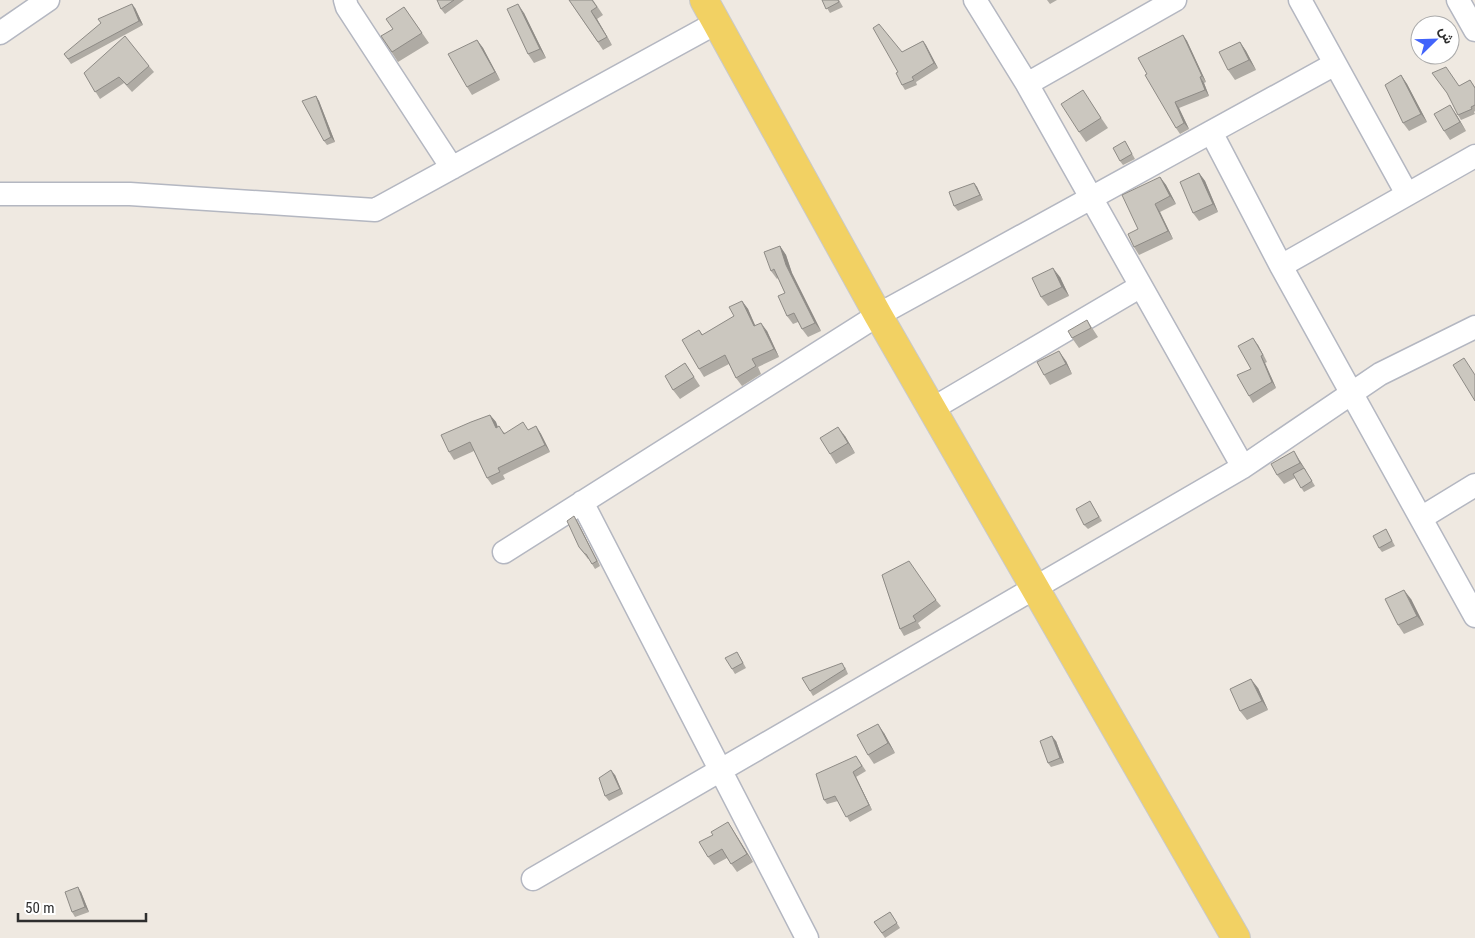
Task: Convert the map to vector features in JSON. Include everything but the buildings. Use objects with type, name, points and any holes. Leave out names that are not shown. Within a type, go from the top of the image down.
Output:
[{"type":"main road","points":[[710,11],[878,315],[1236,938]]},
{"type":"street","points":[[0,33],[48,0]]},
{"type":"street","points":[[345,0],[452,168]]},
{"type":"street","points":[[975,0],[1027,84],[1243,467]]},
{"type":"street","points":[[1027,84],[1175,0]]},
{"type":"street","points":[[1300,0],[1407,194]]},
{"type":"street","points":[[1458,0],[1475,30]]},
{"type":"street","points":[[0,194],[130,194],[375,210],[452,168],[710,11]]},
{"type":"street","points":[[504,552],[878,315],[1335,64]]},
{"type":"street","points":[[1211,132],[1281,266],[1475,616]]},
{"type":"street","points":[[1281,266],[1475,156]]},
{"type":"street","points":[[932,408],[1141,286]]},
{"type":"street","points":[[533,880],[1243,467],[1380,374],[1475,327]]},
{"type":"street","points":[[1421,518],[1475,485]]},
{"type":"street","points":[[582,502],[807,938]]}]
